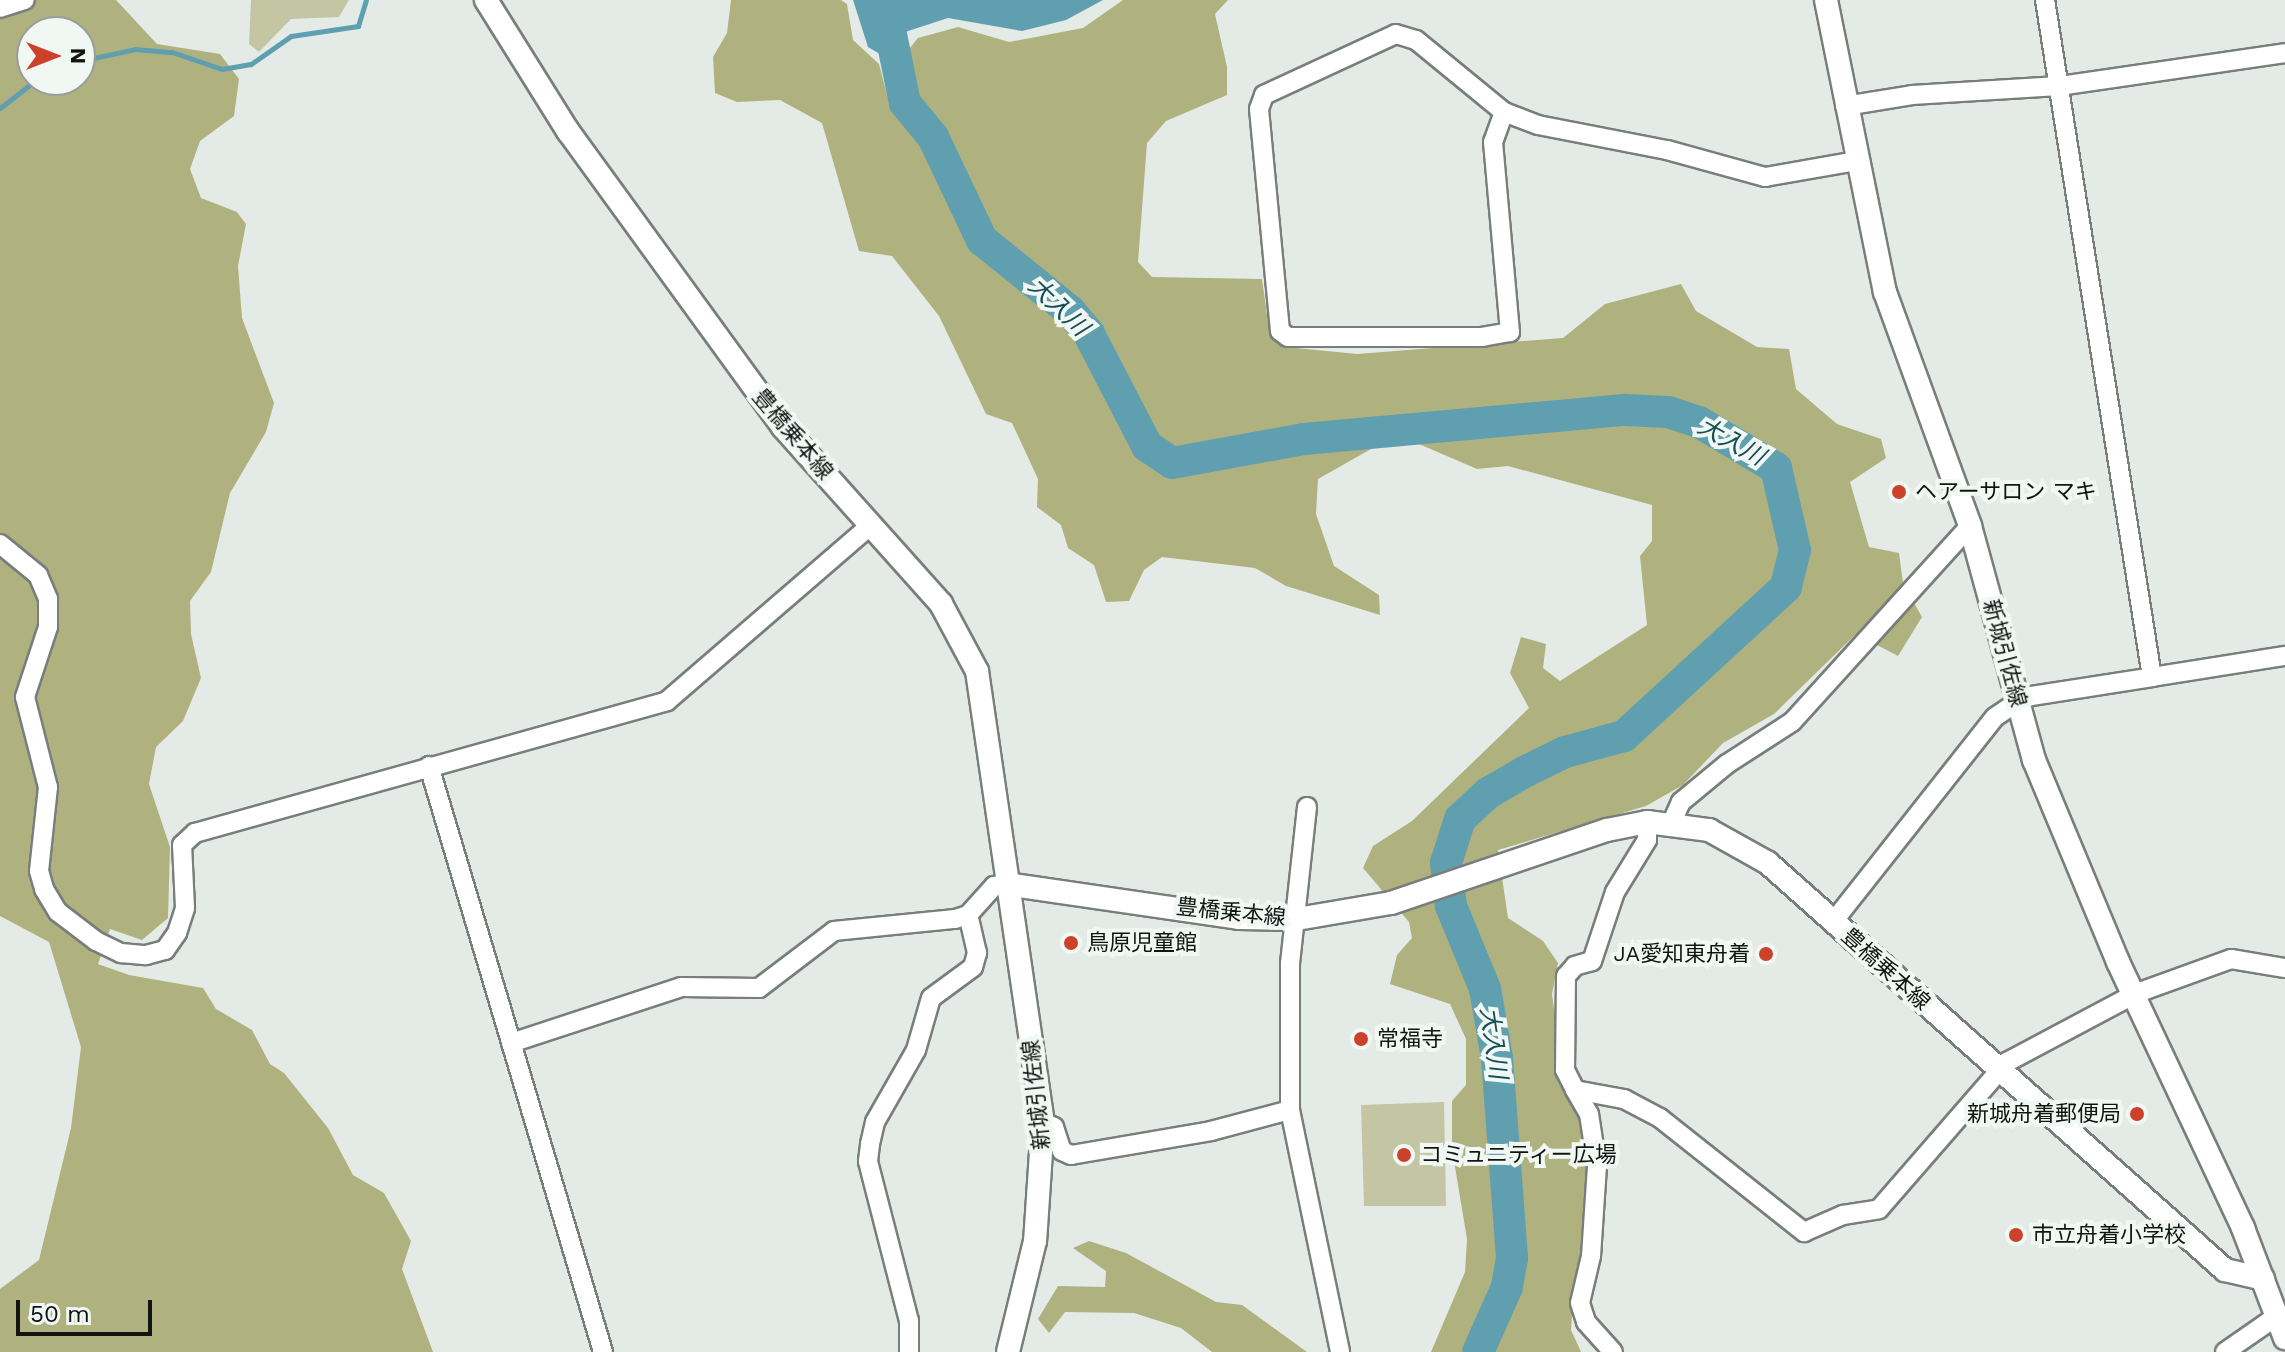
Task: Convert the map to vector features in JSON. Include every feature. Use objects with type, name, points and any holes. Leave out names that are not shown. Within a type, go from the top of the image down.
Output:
[{"type":"main road","name":"豊橋乗本線","points":[[486,0],[568,131],[783,427],[941,604],[977,671],[1006,884],[1239,918],[1297,919],[1391,903],[1502,865],[1647,822],[1672,822],[1709,830],[1745,847],[1833,922],[2225,1270],[2263,1279]]},
{"type":"main road","name":"新城引佐線","points":[[1826,0],[1856,161],[1885,292],[1970,526],[2034,760],[2133,995],[2263,1279]]},
{"type":"main road","name":"新城引佐線","points":[[1006,884],[1043,1122],[1035,1241],[1008,1352]]},
{"type":"main road","points":[[2263,1279],[2285,1338]]},
{"type":"street","points":[[0,8],[25,0]]},
{"type":"street","points":[[2045,0],[2152,677]]},
{"type":"street","points":[[1504,112],[1493,142],[1510,332],[1483,337],[1288,337],[1280,331],[1259,109],[1264,95],[1396,34],[1416,40],[1504,112],[1538,125],[1667,150],[1748,175],[1788,175],[1856,161]]},
{"type":"street","points":[[1845,106],[1912,95],[2059,86],[2285,53]]},
{"type":"street","points":[[0,544],[38,575],[48,599],[48,627],[25,697],[48,787],[39,871],[58,912],[96,941],[121,953],[146,955],[165,950],[185,908],[182,845],[195,833],[667,701],[871,525]]},
{"type":"street","points":[[1672,822],[1681,802],[1692,792],[1792,722],[1970,526]]},
{"type":"street","points":[[1833,922],[1995,717],[2017,700],[2285,656]]},
{"type":"street","points":[[429,766],[603,1352]]},
{"type":"street","points":[[1307,807],[1290,964],[1290,1110],[1340,1352]]},
{"type":"street","points":[[1613,1352],[1586,1322],[1580,1303],[1591,1256],[1597,1166],[1589,1114],[1565,1070],[1566,976],[1575,966],[1592,961],[1615,892],[1647,840],[1647,822]]},
{"type":"street","points":[[511,1043],[681,987],[759,988],[834,931],[968,915],[994,886],[1006,884]]},
{"type":"street","points":[[909,1352],[909,1321],[874,1190],[870,1144],[875,1122],[916,1050],[931,998],[973,967],[977,953],[968,915]]},
{"type":"street","points":[[1575,1090],[1624,1099],[1660,1118],[1804,1232],[1843,1215],[1879,1209],[1902,1188],[1998,1070],[2133,995],[2231,959],[2285,968]]},
{"type":"street","points":[[1043,1122],[1054,1127],[1062,1151],[1071,1155],[1211,1131],[1290,1110]]},
{"type":"street","points":[[2225,1352],[2277,1316]]},
{"type":"green space","points":[[0,0],[116,0],[157,44],[220,54],[239,79],[234,116],[200,141],[190,169],[201,198],[237,212],[246,224],[238,266],[242,318],[274,403],[266,432],[230,493],[211,572],[190,601],[191,634],[201,678],[183,721],[156,747],[149,784],[170,847],[168,918],[142,940],[110,929],[98,964],[129,975],[203,988],[216,1009],[252,1030],[270,1064],[284,1073],[328,1128],[353,1175],[384,1193],[411,1241],[402,1269],[433,1352],[0,1352],[0,1289],[39,1260],[71,1128],[81,1047],[49,942],[0,916]]},
{"type":"green space","points":[[251,0],[349,0],[339,17],[291,19],[259,52],[249,44]]},
{"type":"green space","points":[[731,0],[841,0],[847,4],[853,40],[879,64],[888,98],[911,84],[905,54],[918,38],[958,27],[1009,42],[1083,28],[1123,0],[1228,0],[1215,14],[1227,67],[1227,95],[1166,121],[1147,143],[1138,262],[1152,277],[1262,279],[1268,322],[1286,347],[1357,354],[1563,338],[1605,304],[1681,284],[1696,311],[1757,347],[1789,349],[1796,389],[1837,424],[1881,439],[1886,458],[1850,482],[1869,547],[1899,553],[1903,583],[1922,617],[1898,656],[1856,634],[1774,714],[1723,743],[1683,785],[1646,806],[1498,850],[1508,918],[1543,941],[1558,963],[1552,994],[1560,1056],[1581,1093],[1591,1157],[1589,1252],[1573,1300],[1571,1330],[1581,1352],[1431,1352],[1465,1272],[1467,1239],[1452,1149],[1452,1101],[1466,1085],[1466,1039],[1450,1004],[1390,984],[1397,955],[1412,938],[1409,922],[1363,868],[1373,846],[1412,821],[1529,708],[1510,673],[1521,637],[1546,644],[1543,668],[1560,681],[1647,625],[1640,556],[1652,541],[1652,505],[1508,466],[1477,469],[1412,441],[1387,440],[1318,479],[1316,514],[1334,566],[1379,595],[1380,615],[1286,586],[1255,568],[1162,557],[1144,570],[1129,601],[1106,602],[1094,565],[1068,548],[1061,525],[1037,507],[1038,479],[1012,423],[986,414],[939,316],[892,256],[859,251],[822,123],[780,100],[737,102],[715,93],[713,57],[727,33]]},
{"type":"green space","name":"コミュニティー広場","points":[[1444,1102],[1446,1206],[1364,1206],[1361,1105]]},
{"type":"green space","points":[[1089,1241],[1126,1253],[1216,1302],[1242,1305],[1307,1352],[1212,1352],[1181,1328],[1134,1313],[1065,1312],[1049,1333],[1038,1319],[1058,1286],[1105,1287],[1106,1271],[1073,1248]]},
{"type":"water","points":[[853,0],[1103,0],[1066,20],[1022,31],[948,18],[905,32],[899,50],[885,57],[868,47]]},
{"type":"waterway","points":[[96,58],[135,49],[172,52],[222,69],[251,64],[291,36],[358,26],[366,0]]},
{"type":"waterway","name":"大入川","points":[[884,0],[905,103],[933,137],[982,240],[1070,311],[1089,334],[1147,446],[1172,463],[1304,439],[1625,410],[1668,412],[1699,422],[1776,468],[1795,550],[1786,587],[1624,736],[1565,752],[1526,771],[1488,793],[1460,819],[1446,863],[1451,906],[1485,989],[1497,1058],[1512,1258],[1507,1287],[1478,1352]]},
{"type":"waterway","points":[[0,108],[16,96]]},
{"type":"place","name":"ヘアーサロン マキ","points":[[1899,492]]},
{"type":"place","name":"鳥原児童館","points":[[1071,943]]},
{"type":"place","name":"JA愛知東舟着","points":[[1766,954]]},
{"type":"place","name":"常福寺","points":[[1361,1039]]},
{"type":"place","name":"新城舟着郵便局","points":[[2137,1114]]},
{"type":"place","name":"コミュニティー広場","points":[[1404,1155]]},
{"type":"place","name":"市立舟着小学校","points":[[2016,1235]]}]
